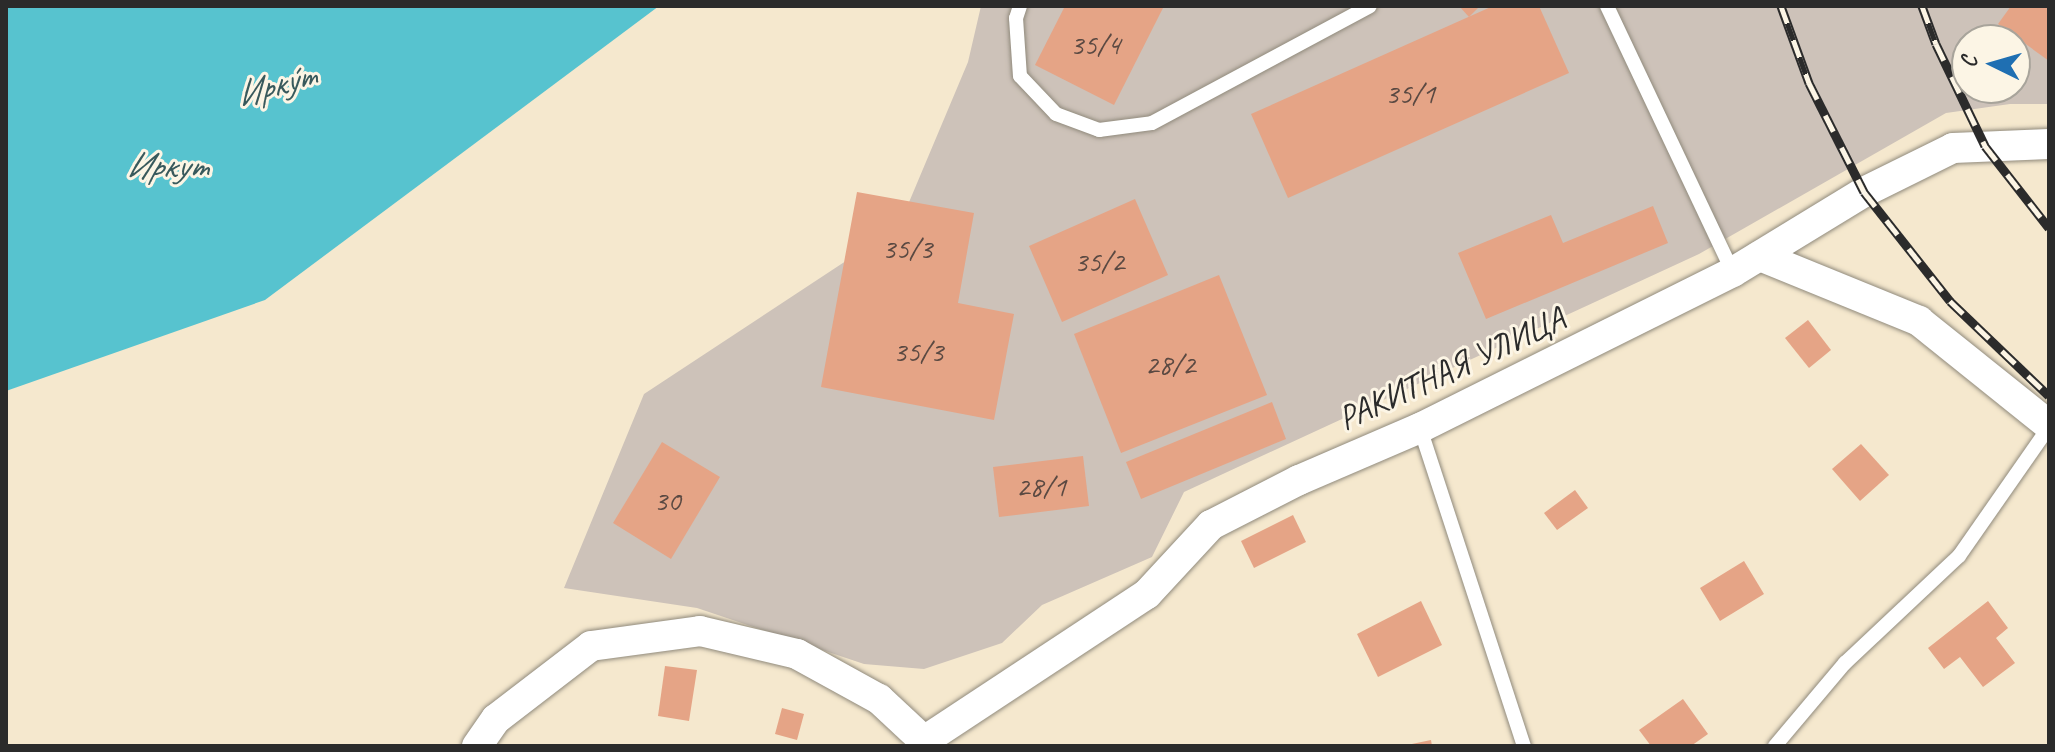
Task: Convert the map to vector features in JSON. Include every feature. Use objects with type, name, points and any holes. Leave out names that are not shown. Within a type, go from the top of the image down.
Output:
[{"type":"street","name":"РАКИТНАЯ УЛИЦА","points":[[923,744],[1147,594],[1211,525],[1299,480],[1420,428],[1733,272],[1864,192],[1953,148],[2049,144]]},
{"type":"street","points":[[1760,256],[1919,321],[2049,426]]},
{"type":"street","points":[[477,746],[496,719],[591,646],[700,631],[797,654],[879,699],[923,744]]},
{"type":"lane","points":[[1020,6],[1016,18],[1020,76],[1056,114],[1099,130],[1152,123],[1370,6]]},
{"type":"lane","points":[[1607,6],[1733,272]]},
{"type":"lane","points":[[1775,746],[1845,663],[1959,556],[2049,426]]},
{"type":"lane","points":[[1420,428],[1524,746]]},
{"type":"shaded area","points":[[981,6],[2049,6],[2049,104],[2031,104],[2031,24],[1951,24],[1951,104],[2010,104],[1946,113],[1699,254],[1184,492],[1152,557],[1042,605],[1002,643],[924,669],[864,664],[697,608],[564,588],[644,394],[899,226],[968,62]]},
{"type":"water","name":"Иркут","points":[[6,6],[659,6],[265,300],[6,391]]},
{"type":"building","points":[[1065,6],[1164,6],[1114,105],[1035,65]]},
{"type":"building","points":[[1459,6],[1480,6],[1469,17]]},
{"type":"building","points":[[1493,6],[1539,6],[1569,73],[1288,198],[1251,114]]},
{"type":"building","points":[[2011,6],[2049,6],[2049,61],[2031,48],[2031,24],[1998,24]]},
{"type":"building","points":[[857,192],[974,213],[958,303],[1014,314],[994,420],[821,387]]},
{"type":"building","points":[[1135,199],[1168,275],[1062,322],[1029,246]]},
{"type":"building","points":[[1653,206],[1668,243],[1486,319],[1458,253],[1551,215],[1563,243]]},
{"type":"building","points":[[1219,275],[1267,395],[1121,453],[1074,334]]},
{"type":"building","points":[[1808,320],[1831,350],[1809,368],[1785,338]]},
{"type":"building","points":[[1272,402],[1286,439],[1141,499],[1126,462]]},
{"type":"building","points":[[662,442],[720,477],[671,559],[613,523]]},
{"type":"building","points":[[1861,444],[1889,475],[1860,501],[1832,469]]},
{"type":"building","points":[[1083,456],[1089,506],[999,517],[993,467]]},
{"type":"building","points":[[1575,490],[1588,508],[1557,530],[1544,513]]},
{"type":"building","points":[[1293,515],[1306,542],[1254,568],[1241,541]]},
{"type":"building","points":[[1744,561],[1764,594],[1720,621],[1700,588]]},
{"type":"building","points":[[1421,601],[1442,645],[1378,677],[1357,634]]},
{"type":"building","points":[[1988,601],[2008,628],[1996,638],[2015,663],[1983,687],[1960,657],[1944,669],[1928,648]]},
{"type":"building","points":[[665,666],[697,670],[689,721],[658,716]]},
{"type":"building","points":[[1683,699],[1708,734],[1691,746],[1651,746],[1639,730]]},
{"type":"building","points":[[782,708],[804,714],[797,740],[775,734]]},
{"type":"building","points":[[1431,740],[1432,746],[1407,746],[1407,745]]},
{"type":"railway","points":[[1781,6],[1809,83],[1864,192],[1950,301],[2049,396]]},
{"type":"railway","points":[[1922,6],[1936,44],[1985,146],[2049,228]]},
{"type":"water label","name":"Ирку́т","points":[[275,85]]}]
